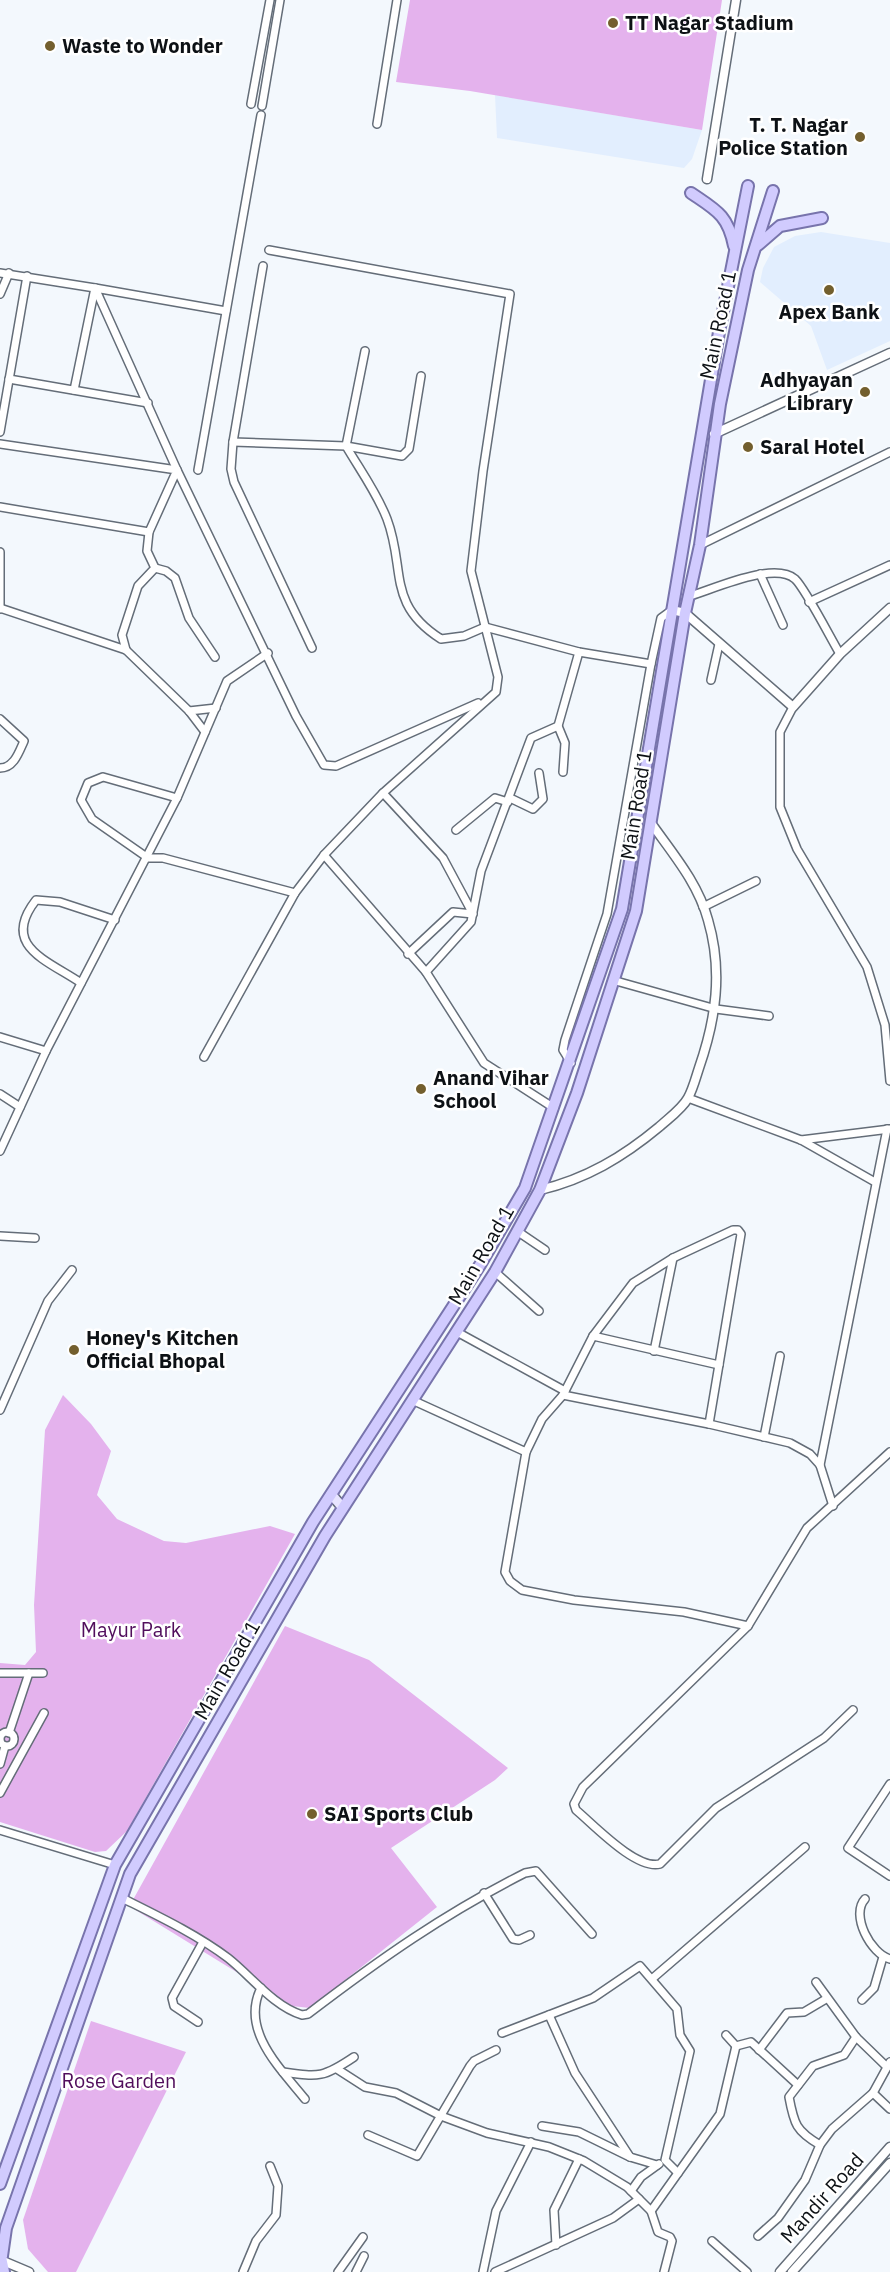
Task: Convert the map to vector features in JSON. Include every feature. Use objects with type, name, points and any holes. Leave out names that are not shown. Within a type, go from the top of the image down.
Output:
[{"type":"main road","name":"Main Road 1","points":[[0,2184],[115,1865],[331,1494],[480,1265],[525,1188],[622,909],[734,250],[748,186]]},
{"type":"main road","name":"Main Road 1","points":[[2,2260],[6,2228],[130,1874],[343,1508],[495,1272],[540,1190],[616,981],[636,911],[685,613],[700,545],[714,434],[732,338],[754,250],[773,191]]},
{"type":"main road","points":[[691,193],[720,213],[727,221],[734,250]]},
{"type":"main road","points":[[754,250],[780,226],[822,218]]},
{"type":"main road","points":[[331,1494],[343,1508]]},
{"type":"street","points":[[251,104],[270,0]]},
{"type":"street","points":[[262,106],[280,0]]},
{"type":"street","points":[[377,124],[397,0]]},
{"type":"street","points":[[707,179],[736,0]]},
{"type":"street","points":[[259,57],[270,58]]},
{"type":"street","points":[[198,470],[261,115]]},
{"type":"street","points":[[204,1057],[295,893],[324,855],[383,793],[482,702],[496,692],[498,677],[472,580],[472,561],[510,294],[268,250]]},
{"type":"street","points":[[263,266],[233,442],[231,469],[234,482],[312,648]]},
{"type":"street","points":[[0,273],[226,311]]},
{"type":"street","points":[[0,294],[9,273]]},
{"type":"street","points":[[0,432],[2,403],[9,379],[27,276]]},
{"type":"street","points":[[74,390],[95,288]]},
{"type":"street","points":[[95,288],[177,470],[302,726],[324,765],[330,767],[482,702]]},
{"type":"street","points":[[364,351],[346,446],[388,521],[400,583],[412,616],[441,639],[464,636],[486,627],[579,652],[651,664]]},
{"type":"street","points":[[714,434],[890,353]]},
{"type":"street","points":[[233,442],[346,446],[402,456],[408,453],[421,376]]},
{"type":"street","points":[[9,379],[148,403]]},
{"type":"street","points":[[0,444],[177,470]]},
{"type":"street","points":[[700,545],[890,452]]},
{"type":"street","points":[[177,470],[149,532],[147,551],[155,568],[166,571],[175,578],[189,618],[215,657]]},
{"type":"street","points":[[0,507],[149,532]]},
{"type":"street","points":[[0,552],[0,609],[126,650],[189,711],[205,732]]},
{"type":"street","points":[[809,602],[890,565]]},
{"type":"street","points":[[126,650],[122,635],[138,586],[155,568]]},
{"type":"street","points":[[690,596],[760,574],[778,572],[795,579],[840,654]]},
{"type":"street","points":[[760,574],[783,625]]},
{"type":"street","points":[[890,608],[840,654],[793,707],[780,732],[780,807],[797,849],[867,967],[885,1025],[890,1081]]},
{"type":"street","points":[[570,1063],[563,1050],[565,1040],[607,914],[661,618],[672,610],[685,613],[793,707]]},
{"type":"street","points":[[711,680],[719,644]]},
{"type":"street","points":[[562,772],[565,743],[558,726],[579,652]]},
{"type":"street","points":[[0,1151],[46,1051],[116,920],[177,798],[227,681],[268,654]]},
{"type":"street","points":[[189,711],[216,708]]},
{"type":"street","points":[[0,719],[24,741],[17,759],[6,768],[0,768]]},
{"type":"street","points":[[426,972],[471,922],[481,871],[531,738],[558,726]]},
{"type":"street","points":[[456,830],[495,798],[509,800],[533,809],[543,799],[539,773]]},
{"type":"street","points":[[177,798],[103,777],[88,783],[81,800],[92,819],[148,858],[163,858],[295,893]]},
{"type":"street","points":[[383,793],[443,858],[472,914]]},
{"type":"street","points":[[540,1190],[602,1168],[630,1151],[672,1116],[688,1098],[710,1036],[716,1009],[716,951],[693,881],[651,823]]},
{"type":"street","points":[[324,855],[426,972],[484,1063],[554,1108]]},
{"type":"street","points":[[703,908],[756,881]]},
{"type":"street","points":[[81,983],[27,947],[20,930],[25,913],[36,900],[60,902],[116,920]]},
{"type":"street","points":[[408,954],[453,912],[472,914]]},
{"type":"street","points":[[616,981],[716,1009],[769,1016]]},
{"type":"street","points":[[0,1037],[46,1051]]},
{"type":"street","points":[[0,1094],[20,1107]]},
{"type":"street","points":[[688,1098],[801,1140],[875,1182]]},
{"type":"street","points":[[801,1140],[888,1129],[875,1182],[820,1465]]},
{"type":"street","points":[[709,1424],[741,1234],[733,1230],[673,1258],[633,1283],[593,1336],[564,1393],[542,1419],[526,1452],[504,1572],[515,1586],[522,1590],[574,1600],[684,1612],[748,1626]]},
{"type":"street","points":[[518,1231],[545,1250]]},
{"type":"street","points":[[0,1236],[35,1238]]},
{"type":"street","points":[[654,1351],[673,1258]]},
{"type":"street","points":[[0,1410],[48,1301],[72,1270]]},
{"type":"street","points":[[495,1272],[540,1311]]},
{"type":"street","points":[[457,1332],[564,1393],[790,1443],[810,1454],[820,1465],[832,1506]]},
{"type":"street","points":[[593,1336],[719,1365]]},
{"type":"street","points":[[764,1437],[780,1356]]},
{"type":"street","points":[[412,1401],[526,1452]]},
{"type":"street","points":[[853,1710],[824,1738],[716,1808],[660,1864],[646,1865],[628,1854],[576,1810],[575,1799],[583,1787],[748,1626],[807,1528],[890,1452]]},
{"type":"street","points":[[0,1673],[43,1673]]},
{"type":"street","points":[[0,1764],[5,1746],[1,1737],[9,1733],[29,1673]]},
{"type":"street","points":[[0,1793],[44,1713]]},
{"type":"street","points":[[9,1733],[14,1740],[28,1744]]},
{"type":"street","points":[[5,1746],[10,1745],[14,1740]]},
{"type":"street","points":[[890,1784],[848,1848],[890,1876]]},
{"type":"street","points":[[0,1830],[115,1865]]},
{"type":"street","points":[[652,1978],[713,1929],[805,1847]]},
{"type":"street","points":[[122,1898],[203,1942],[229,1959],[261,1988],[296,2013],[308,2014],[392,1950],[484,1893],[525,1873],[536,1871],[592,1934]]},
{"type":"street","points":[[484,1893],[513,1939],[519,1940],[530,1935]]},
{"type":"street","points":[[862,2000],[874,1988],[887,1958],[870,1944],[860,1917],[860,1905],[865,1899]]},
{"type":"street","points":[[198,2022],[174,2006],[172,1998],[203,1942]]},
{"type":"street","points":[[502,2033],[593,1998],[638,1965],[652,1978],[677,2009],[680,2035],[690,2051],[664,2160],[641,2177],[631,2191]]},
{"type":"street","points":[[758,2236],[778,2218],[805,2180],[820,2145],[831,2129],[873,2093],[888,2065],[856,2037],[826,1999],[816,1982]]},
{"type":"street","points":[[261,1988],[255,2000],[258,2032],[269,2054],[305,2099]]},
{"type":"street","points":[[759,2050],[787,2013],[804,2012],[826,1999]]},
{"type":"street","points":[[549,2015],[575,2073],[630,2157]]},
{"type":"street","points":[[726,2035],[736,2046]]},
{"type":"street","points":[[820,2145],[803,2135],[794,2121],[789,2097],[813,2066],[844,2055],[856,2037]]},
{"type":"street","points":[[736,2046],[748,2041],[798,2085]]},
{"type":"street","points":[[651,2211],[720,2114],[736,2046]]},
{"type":"street","points":[[368,2135],[417,2156],[474,2061],[496,2050]]},
{"type":"street","points":[[283,2072],[318,2077],[354,2057]]},
{"type":"street","points":[[337,2068],[365,2086],[396,2093],[441,2116],[487,2133],[531,2142],[579,2159],[631,2191],[651,2211],[656,2229],[667,2234],[672,2241],[664,2272]]},
{"type":"street","points":[[873,2093],[890,2109]]},
{"type":"street","points":[[542,2126],[579,2132],[630,2157],[657,2165]]},
{"type":"street","points":[[483,2272],[496,2211],[531,2142]]},
{"type":"street","name":"Mandir Road","points":[[780,2272],[890,2147]]},
{"type":"street","points":[[556,2245],[554,2210],[579,2159]]},
{"type":"street","points":[[664,2160],[678,2173]]},
{"type":"street","name":"Mandir Road","points":[[792,2272],[890,2163]]},
{"type":"street","points":[[243,2272],[256,2241],[276,2216],[278,2186],[270,2166]]},
{"type":"street","points":[[495,2272],[614,2218],[639,2199]]},
{"type":"street","points":[[819,2226],[827,2233]]},
{"type":"street","points":[[338,2272],[363,2237]]},
{"type":"street","points":[[712,2241],[747,2272]]},
{"type":"street","points":[[356,2272],[364,2256]]},
{"type":"street","points":[[2,2260],[29,2272]]},
{"type":"shaded area","points":[[495,95],[702,130],[692,159],[684,168],[497,138]]},
{"type":"shaded area","points":[[821,232],[890,243],[890,341],[827,370],[811,326],[760,282],[763,268],[774,247],[795,236]]},
{"type":"green space","points":[[410,0],[722,0],[702,130],[470,91],[396,82]]},
{"type":"green space","name":"Mayur Park","points":[[63,1395],[91,1424],[111,1451],[97,1495],[117,1519],[164,1541],[186,1543],[270,1526],[295,1534],[127,1831],[106,1851],[95,1852],[0,1822],[0,1663],[25,1665],[36,1652],[34,1605],[45,1430]]},
{"type":"green space","name":"SAI Sports Club","points":[[285,1626],[369,1660],[508,1768],[495,1780],[391,1848],[437,1907],[310,2008],[292,2006],[134,1909],[134,1898]]},
{"type":"green space","name":"Rose Garden","points":[[91,2021],[186,2052],[76,2272],[48,2272],[28,2249],[23,2220]]},
{"type":"place","name":"TT Nagar Stadium","points":[[613,23]]},
{"type":"place","name":"Waste to Wonder","points":[[50,46]]},
{"type":"place","name":"T. T. Nagar Police Station","points":[[860,137]]},
{"type":"place","name":"Apex Bank","points":[[829,290]]},
{"type":"place","name":"Adhyayan Library","points":[[865,392]]},
{"type":"place","name":"Saral Hotel","points":[[748,447]]},
{"type":"place","name":"Anand Vihar School","points":[[421,1089]]},
{"type":"place","name":"Honey's Kitchen Official Bhopal","points":[[74,1350]]},
{"type":"place","name":"SAI Sports Club","points":[[312,1814]]}]
